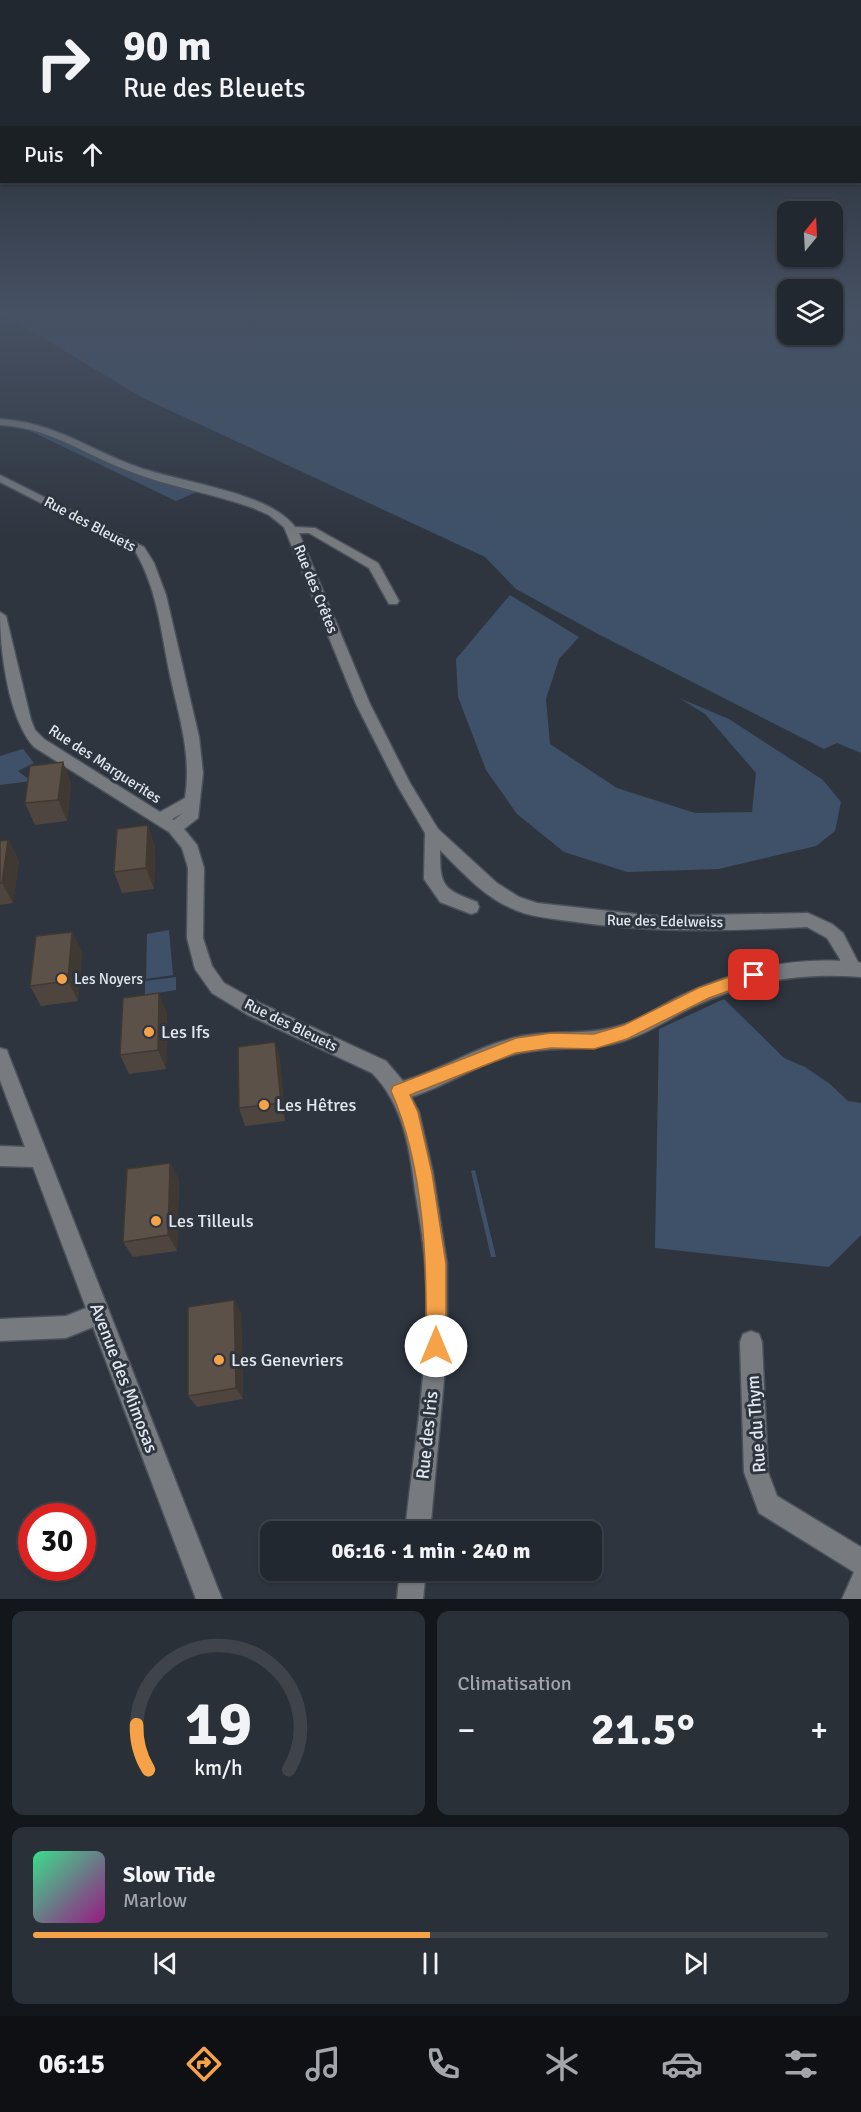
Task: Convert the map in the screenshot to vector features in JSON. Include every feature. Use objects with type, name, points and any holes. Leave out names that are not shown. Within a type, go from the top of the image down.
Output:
[{"type":"street","name":"Rue des Crêtes","points":[[0,422],[18,422],[68,436],[132,469],[218,493],[273,513],[293,530],[300,553],[363,704],[404,785],[433,833],[466,865]]},
{"type":"street","name":"Rue des Bleuets","points":[[0,478],[140,549],[150,564],[191,732],[196,775],[190,818],[167,824]]},
{"type":"street","points":[[293,530],[311,530],[374,566],[393,601]]},
{"type":"street","name":"Rue des Marguerites","points":[[0,616],[24,720],[29,732],[39,743],[167,824]]},
{"type":"street","name":"Rue des Bleuets","points":[[167,824],[189,845],[196,868],[195,938],[204,969],[218,988],[254,1009],[379,1067],[399,1091]]},
{"type":"street","points":[[433,833],[432,879],[446,897],[471,907]]},
{"type":"street","name":"Rue des Edelweiss","points":[[466,865],[513,902],[528,908],[602,920],[693,923],[808,920],[825,927],[841,940],[856,969]]},
{"type":"street","points":[[399,1091],[516,1046],[551,1041],[594,1041],[627,1032],[703,993],[754,975],[807,969],[856,969]]},
{"type":"street","name":"Avenue des Mimosas","points":[[0,1056],[209,1599]]},
{"type":"street","name":"Rue des Iris","points":[[399,1091],[409,1112],[423,1173],[436,1264],[436,1346],[418,1521]]},
{"type":"street","points":[[0,1156],[39,1156]]},
{"type":"street","points":[[0,1330],[66,1327],[99,1314]]},
{"type":"street","name":"Rue du Thym","points":[[751,1341],[756,1472],[768,1504],[861,1562]]},
{"type":"street","points":[[410,1599],[412,1581]]},
{"type":"street","points":[[855,1599],[861,1582]]},
{"type":"shaded area","points":[[129,390],[861,390],[861,753],[837,743],[824,749],[598,634],[516,589],[485,557]]},
{"type":"shaded area","points":[[22,427],[41,429],[199,491],[176,501]]},
{"type":"shaded area","points":[[510,595],[579,637],[559,659],[546,699],[550,744],[617,788],[695,813],[752,812],[756,773],[705,714],[679,698],[729,719],[823,780],[841,802],[835,831],[816,846],[719,869],[627,872],[564,852],[517,814],[486,770],[458,697],[456,659]]},
{"type":"shaded area","points":[[23,749],[34,763],[18,771],[31,781],[0,785],[0,756]]},
{"type":"shaded area","points":[[169,930],[173,975],[146,979],[147,934]]},
{"type":"shaded area","points":[[176,977],[176,990],[145,995],[145,981]]},
{"type":"shaded area","points":[[724,999],[784,1058],[805,1067],[830,1084],[848,1101],[861,1103],[861,1235],[829,1267],[655,1248],[659,1029]]},
{"type":"shaded area","points":[[475,1170],[496,1257],[491,1257],[471,1171]]},
{"type":"building","points":[[63,762],[58,800],[25,803],[30,766]]},
{"type":"building","points":[[148,825],[146,868],[114,872],[117,829]]},
{"type":"building","points":[[8,840],[2,883],[0,883],[0,841]]},
{"type":"building","points":[[72,932],[68,981],[30,986],[36,936]]},
{"type":"building","points":[[159,993],[158,1050],[120,1055],[123,998]]},
{"type":"building","name":"Les Hêtres","points":[[275,1042],[281,1103],[239,1108],[238,1047]]},
{"type":"building","points":[[170,1163],[168,1235],[123,1242],[127,1169]]},
{"type":"building","name":"Les Genevriers","points":[[234,1300],[236,1388],[188,1396],[188,1307]]},
{"type":"place","name":"Les Noyers","points":[[62,979]]},
{"type":"place","name":"Les Ifs","points":[[149,1032]]},
{"type":"place","name":"Les Hêtres","points":[[264,1105]]},
{"type":"place","name":"Les Tilleuls","points":[[156,1221]]},
{"type":"place","name":"Les Genevriers","points":[[219,1360]]},
{"type":"route","points":[[436,1346],[436,1264],[423,1173],[409,1112],[399,1091],[516,1046],[551,1041],[594,1041],[627,1032],[703,993],[754,975]]}]
